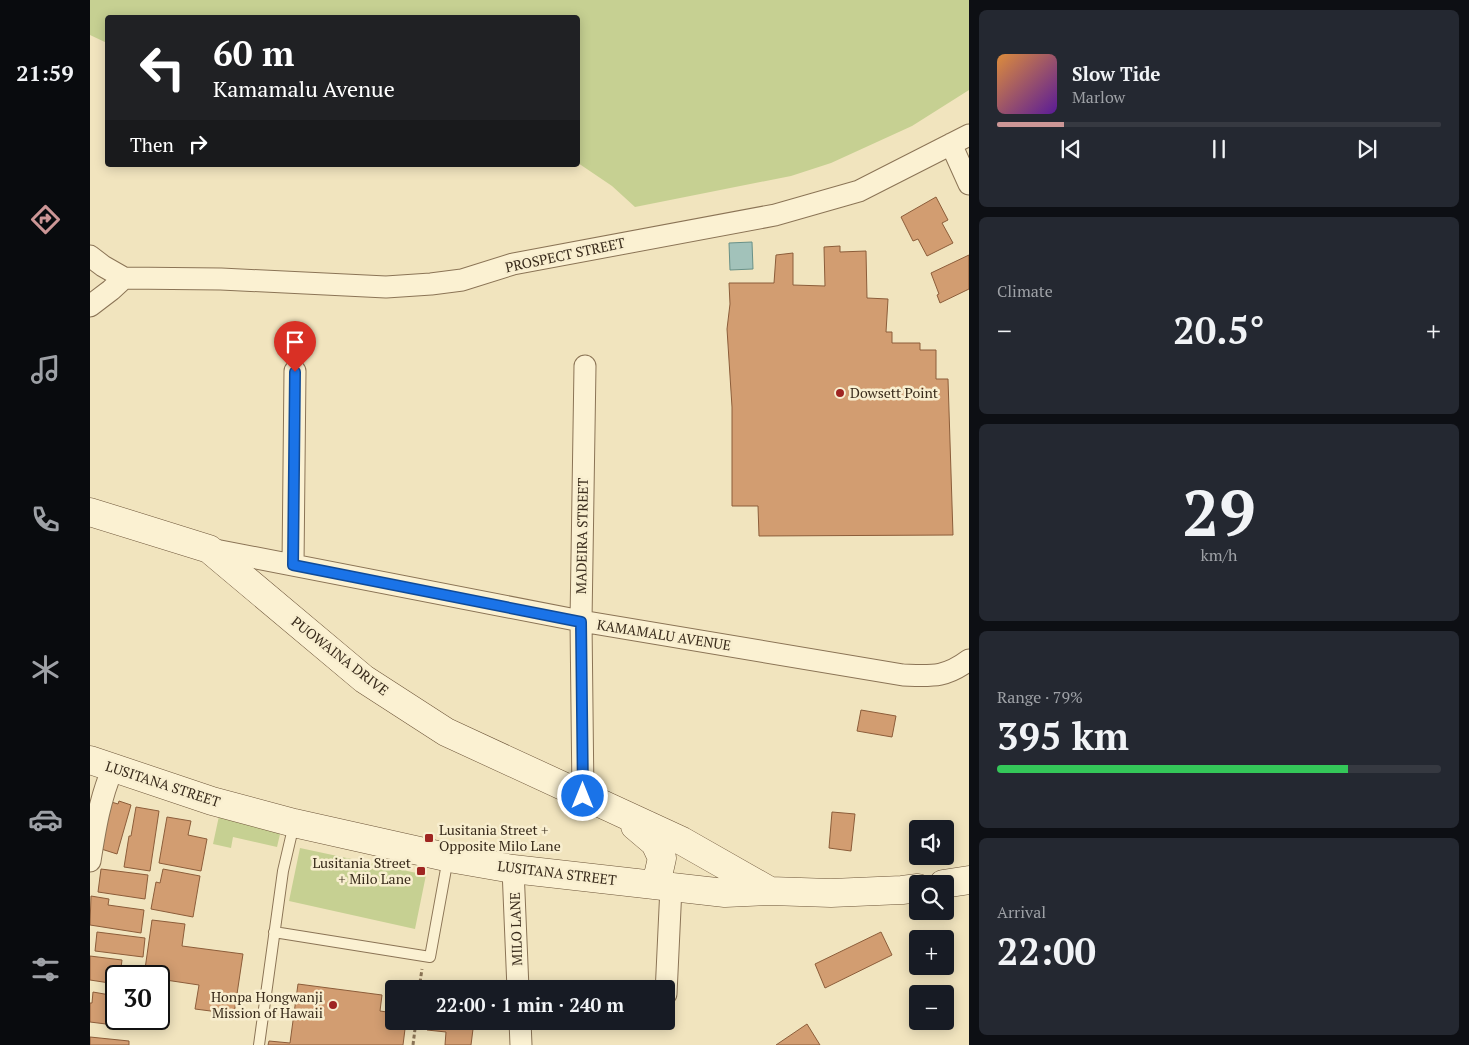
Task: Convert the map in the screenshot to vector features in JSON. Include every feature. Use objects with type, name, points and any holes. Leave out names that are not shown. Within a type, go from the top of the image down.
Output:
[{"type":"main road","name":"PUOWAINA DRIVE","points":[[90,512],[209,549],[364,678],[446,732],[620,814]]},
{"type":"main road","name":"LUSITANA STREET","points":[[102,764],[212,801],[294,823],[448,858],[513,869],[725,893],[770,891],[831,893],[909,889]]},
{"type":"main road","points":[[620,814],[654,842],[662,858],[663,886]]},
{"type":"main road","points":[[620,814],[682,841],[770,891]]},
{"type":"main road","points":[[954,882],[969,880]]},
{"type":"street","points":[[960,140],[969,184]]},
{"type":"street","name":"PROSPECT STREET","points":[[90,256],[124,278],[221,279],[386,287],[462,280],[513,264],[775,215],[859,191],[960,140]]},
{"type":"street","points":[[90,306],[124,278]]},
{"type":"street","name":"MADEIRA STREET","points":[[583,796],[581,622],[585,366]]},
{"type":"street","points":[[293,565],[295,372]]},
{"type":"street","name":"KAMAMALU AVENUE","points":[[209,549],[581,622],[903,675],[929,676],[949,673],[969,660]]},
{"type":"street","points":[[90,861],[104,791],[102,764]]},
{"type":"street","name":"MILO LANE","points":[[513,869],[518,980]]},
{"type":"street","points":[[663,886],[666,980]]},
{"type":"street","points":[[521,1030],[522,1045]]},
{"type":"lane","points":[[259,1045],[283,871],[294,823]]},
{"type":"lane","points":[[274,932],[430,957],[448,858]]},
{"type":"path","points":[[420,980],[423,956]]},
{"type":"path","points":[[413,1045],[415,1030]]},
{"type":"green space","points":[[90,0],[969,0],[969,90],[912,126],[831,163],[791,176],[635,207],[612,186],[580,164],[580,15],[105,15],[105,42],[90,35]]},
{"type":"green space","points":[[219,816],[281,830],[277,847],[233,837],[231,848],[213,844]]},
{"type":"green space","points":[[300,848],[426,875],[415,929],[289,901]]},
{"type":"water","points":[[752,242],[753,269],[730,270],[729,243]]},
{"type":"building","points":[[936,197],[948,220],[942,223],[953,243],[927,256],[918,239],[913,241],[901,217]]},
{"type":"building","name":"Dowsett Point","points":[[840,246],[840,252],[866,251],[867,298],[888,299],[886,332],[892,332],[892,343],[920,343],[920,350],[936,350],[936,379],[948,379],[953,535],[759,536],[758,506],[732,506],[732,407],[727,329],[730,304],[729,283],[774,283],[776,255],[793,253],[793,285],[825,286],[824,247]]},
{"type":"building","points":[[969,255],[969,289],[940,303],[937,295],[939,294],[931,273]]},
{"type":"building","points":[[861,710],[896,716],[892,737],[857,731]]},
{"type":"building","points":[[108,801],[118,804],[119,801],[131,805],[117,854],[95,847]]},
{"type":"building","points":[[136,807],[159,811],[150,871],[124,867]]},
{"type":"building","points":[[832,812],[855,814],[851,851],[829,848]]},
{"type":"building","points":[[167,817],[191,821],[188,835],[207,839],[201,871],[159,863]]},
{"type":"building","points":[[101,869],[148,875],[145,899],[98,892]]},
{"type":"building","points":[[163,869],[200,876],[193,917],[151,909],[156,882],[160,883]]},
{"type":"building","points":[[91,896],[109,899],[108,905],[144,910],[141,933],[90,925]]},
{"type":"building","points":[[152,920],[185,924],[182,946],[243,954],[234,1014],[195,1009],[199,985],[170,981],[170,965],[146,965]]},
{"type":"building","points":[[97,932],[145,938],[143,957],[95,951]]},
{"type":"building","points":[[881,932],[892,955],[825,988],[815,964]]},
{"type":"building","points":[[90,956],[122,960],[121,965],[105,965],[105,982],[90,980]]},
{"type":"building","points":[[298,984],[382,995],[380,1011],[385,1012],[385,1030],[405,1030],[403,1045],[268,1045],[269,1041],[290,1043]]},
{"type":"building","points":[[93,992],[105,994],[105,1024],[90,1022],[90,1003],[92,1003]]},
{"type":"building","points":[[807,1024],[820,1045],[776,1045]]},
{"type":"building","points":[[427,1030],[473,1030],[471,1045],[445,1045],[446,1032]]},
{"type":"building","points":[[90,1037],[129,1041],[129,1045],[90,1045]]},
{"type":"place","name":"Dowsett Point","points":[[840,393]]},
{"type":"place","name":"Lusitania Street + Opposite Milo Lane","points":[[429,838]]},
{"type":"place","name":"Lusitania Street + Milo Lane","points":[[421,871]]},
{"type":"place","name":"Honpa Hongwanji Mission of Hawaii","points":[[333,1005]]},
{"type":"route","points":[[295,372],[293,565],[581,622],[583,796]]}]
